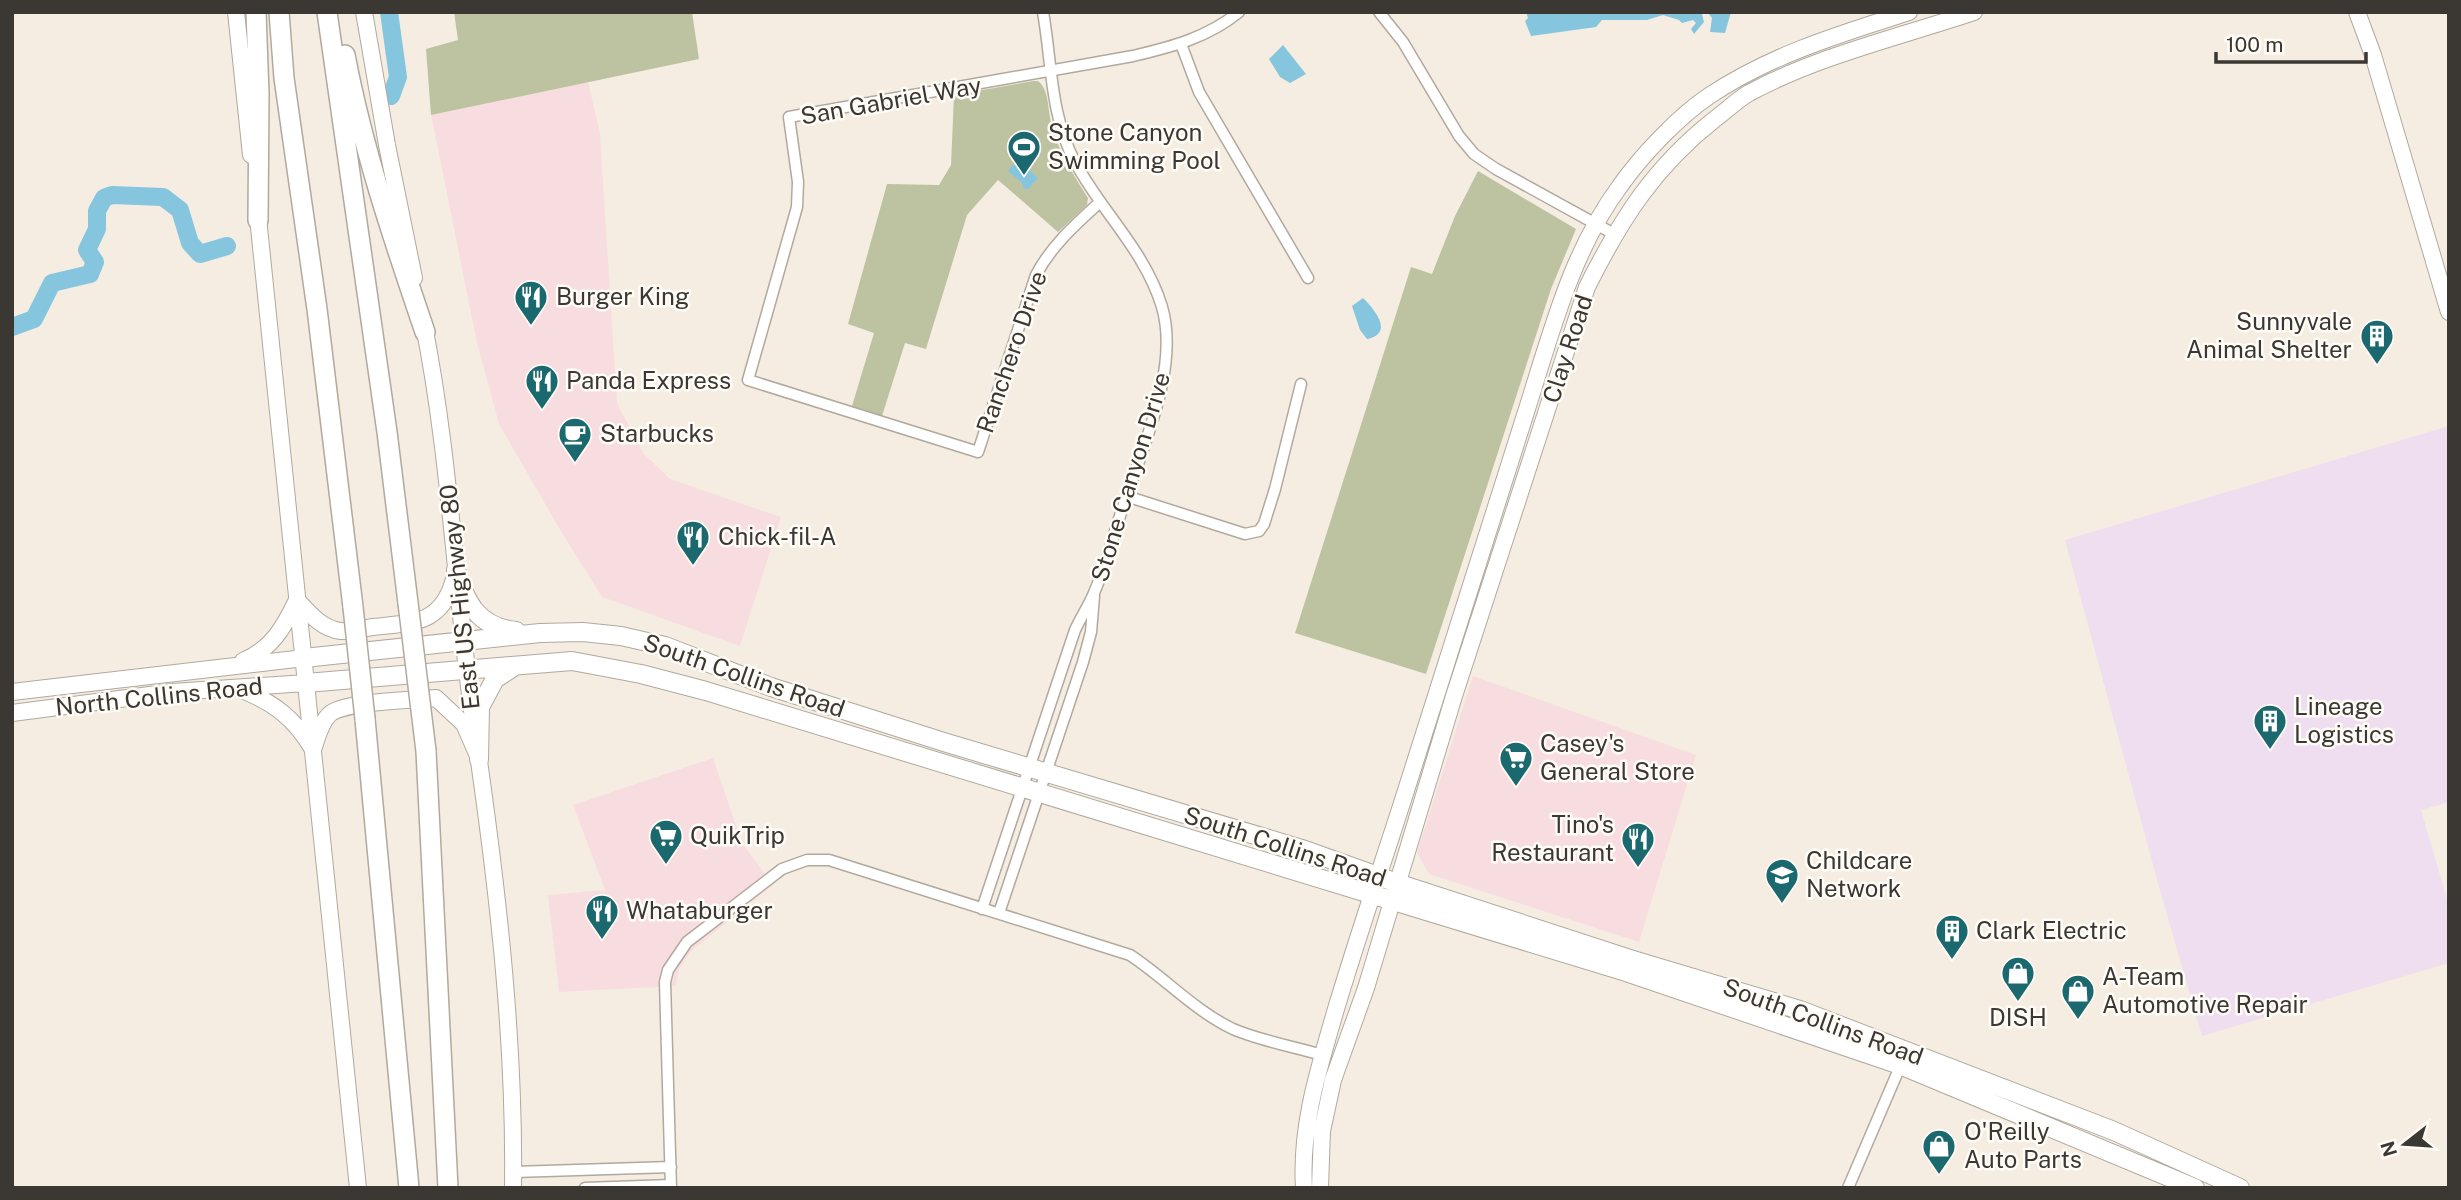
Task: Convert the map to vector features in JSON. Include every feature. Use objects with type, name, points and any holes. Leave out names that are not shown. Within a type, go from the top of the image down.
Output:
[{"type":"highway","points":[[256,12],[259,94],[258,220]]},
{"type":"highway","points":[[279,12],[284,78],[317,309],[353,607],[409,1188]]},
{"type":"highway","points":[[327,12],[387,432],[426,751],[448,1188]]},
{"type":"highway","points":[[337,12],[366,151],[383,210],[425,332]]},
{"type":"main road","points":[[236,12],[358,1188]]},
{"type":"main road","name":"East US Highway 80","points":[[364,12],[387,145],[425,332],[447,472],[466,670],[493,857],[507,985],[513,1180]]},
{"type":"main road","name":"Clay Road","points":[[1304,1188],[1305,1133],[1322,1055],[1565,292],[1586,240],[1620,185],[1658,140],[1707,97],[1763,64],[1819,41],[1909,12]]},
{"type":"main road","name":"Clay Road","points":[[1320,1188],[1324,1118],[1340,1060],[1366,988],[1454,696],[1587,287],[1614,234],[1659,172],[1694,136],[1747,94],[1811,65],[1974,12]]},
{"type":"main road","points":[[2357,12],[2373,55],[2449,312]]},
{"type":"main road","points":[[297,600],[316,620],[341,631],[415,622],[435,614],[449,597],[456,570]]},
{"type":"main road","points":[[456,570],[463,594],[478,616],[503,630],[540,633]]},
{"type":"main road","points":[[231,666],[255,656],[269,646],[283,629],[297,600]]},
{"type":"main road","name":"South Collins Road","points":[[304,658],[540,633],[583,632],[621,636],[665,646],[771,687],[1302,849],[1620,963]]},
{"type":"main road","name":"North Collins Road","points":[[12,692],[304,658]]},
{"type":"main road","name":"South Collins Road","points":[[306,683],[572,661],[654,677],[1371,895],[1800,1010],[2195,1188]]},
{"type":"main road","points":[[479,759],[480,708],[495,679],[514,666]]},
{"type":"main road","name":"North Collins Road","points":[[12,713],[173,692],[306,683]]},
{"type":"main road","points":[[763,708],[771,687]]},
{"type":"main road","points":[[238,689],[261,698],[283,712],[306,737],[313,750]]},
{"type":"main road","points":[[313,750],[318,733],[330,713],[348,706],[436,698],[464,724],[479,759]]},
{"type":"main road","points":[[1322,1055],[1340,1060]]},
{"type":"main road","name":"South Collins Road","points":[[1903,1058],[2114,1131],[2240,1188]]},
{"type":"street","name":"Stone Canyon Drive","points":[[999,914],[1039,770],[1058,683],[1075,630],[1094,593],[1167,362],[1165,321],[1152,282],[1099,203],[1066,144],[1049,72],[1043,12]]},
{"type":"street","points":[[1049,72],[1133,57],[1181,44],[1227,22],[1239,12]]},
{"type":"street","points":[[1379,12],[1403,42],[1459,136],[1474,154],[1496,169],[1614,234]]},
{"type":"street","points":[[1181,44],[1199,92],[1308,278]]},
{"type":"street","name":"San Gabriel Way","points":[[748,380],[797,207],[798,182],[789,117],[1049,72]]},
{"type":"street","name":"Ranchero Drive","points":[[748,380],[978,452],[1036,275],[1060,237],[1099,203]]},
{"type":"street","points":[[1126,496],[1245,534],[1259,531],[1264,524],[1275,489],[1301,384]]},
{"type":"street","name":"Stone Canyon Drive","points":[[982,909],[1074,688],[1091,632],[1094,593]]},
{"type":"street","points":[[1058,683],[1074,688]]},
{"type":"street","points":[[585,1188],[671,1186],[665,982],[668,970],[687,942],[782,869],[807,860],[829,860],[1130,956],[1153,970],[1199,1008],[1234,1029],[1322,1055]]},
{"type":"street","points":[[1848,1188],[1903,1058]]},
{"type":"street","points":[[513,1180],[671,1167]]},
{"type":"shaded area","points":[[588,81],[600,134],[617,403],[644,454],[670,479],[781,517],[740,646],[602,597],[499,424],[477,343],[431,115]]},
{"type":"shaded area","points":[[2449,426],[2449,802],[2421,810],[2449,906],[2449,963],[2202,1036],[2065,540]]},
{"type":"shaded area","points":[[1473,676],[1696,755],[1639,942],[1429,874],[1417,853]]},
{"type":"shaded area","points":[[713,758],[742,843],[773,885],[690,952],[679,969],[676,986],[559,992],[548,895],[605,890],[573,805]]},
{"type":"green space","points":[[454,12],[692,12],[699,59],[431,115],[426,49],[458,40]]},
{"type":"green space","points":[[1038,81],[1044,89],[1057,142],[1088,198],[1087,205],[1058,232],[998,180],[967,215],[926,349],[905,343],[882,416],[852,406],[874,333],[848,324],[887,184],[939,185],[951,165],[954,95]]},
{"type":"green space","points":[[1478,171],[1576,229],[1551,289],[1426,674],[1295,633],[1411,267],[1432,274],[1455,216]]},
{"type":"water","points":[[1526,12],[1731,12],[1725,33],[1710,32],[1712,18],[1708,13],[1702,14],[1704,22],[1694,34],[1691,29],[1696,23],[1693,20],[1682,23],[1663,15],[1647,20],[1602,20],[1596,27],[1531,36],[1525,21],[1528,18]]},
{"type":"water","points":[[1283,45],[1306,74],[1290,83],[1280,77],[1269,59]]},
{"type":"water","points":[[1018,159],[1038,178],[1028,189],[1024,189],[1022,183],[1008,171]]},
{"type":"water","points":[[1363,298],[1380,320],[1381,326],[1380,332],[1367,339],[1360,330],[1352,306]]},
{"type":"waterway","points":[[389,12],[398,77],[391,96]]},
{"type":"waterway","points":[[12,327],[34,319],[52,283],[90,274],[95,262],[87,250],[97,229],[97,211],[104,198],[112,195],[163,197],[180,210],[190,243],[200,254],[227,246]]},
{"type":"place","name":"Stone Canyon Swimming Pool","points":[[1024,177]]},
{"type":"place","name":"Burger King","points":[[531,327]]},
{"type":"place","name":"Sunnyvale Animal Shelter","points":[[2377,366]]},
{"type":"place","name":"Panda Express","points":[[542,411]]},
{"type":"place","name":"Starbucks","points":[[575,464]]},
{"type":"place","name":"Chick-fil-A","points":[[693,567]]},
{"type":"place","name":"Lineage Logistics","points":[[2270,751]]},
{"type":"place","name":"Casey's General Store","points":[[1516,788]]},
{"type":"place","name":"QuikTrip","points":[[666,866]]},
{"type":"place","name":"Tino's Restaurant","points":[[1638,869]]},
{"type":"place","name":"Childcare Network","points":[[1782,905]]},
{"type":"place","name":"Whataburger","points":[[602,941]]},
{"type":"place","name":"Clark Electric","points":[[1952,961]]},
{"type":"place","name":"DISH","points":[[2018,1003]]},
{"type":"place","name":"A-Team Automotive Repair","points":[[2078,1021]]},
{"type":"place","name":"O'Reilly Auto Parts","points":[[1939,1176]]}]
